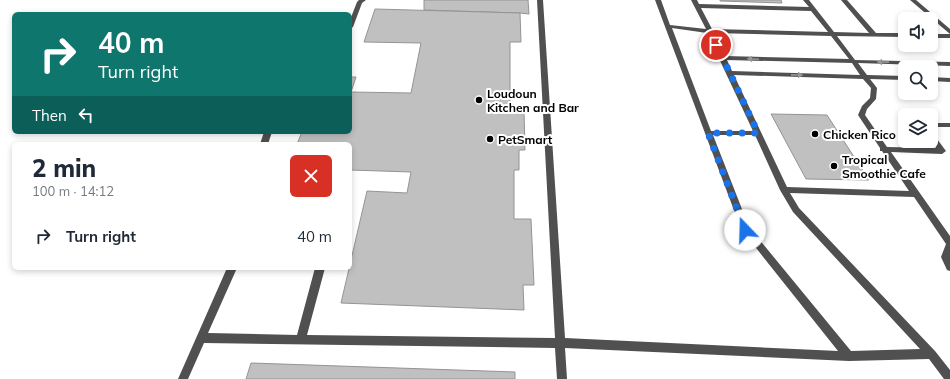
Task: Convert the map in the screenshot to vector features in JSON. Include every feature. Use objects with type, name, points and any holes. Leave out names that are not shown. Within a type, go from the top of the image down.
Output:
[{"type":"lane","points":[[352,21],[360,2],[364,0]]},
{"type":"lane","points":[[540,0],[562,379]]},
{"type":"lane","points":[[658,0],[745,230],[849,356]]},
{"type":"lane","points":[[806,0],[874,88],[873,99],[864,108],[860,115],[950,244],[945,257],[950,267]]},
{"type":"lane","points":[[844,0],[874,35]]},
{"type":"lane","points":[[914,0],[950,32]]},
{"type":"lane","points":[[813,9],[696,3],[784,190],[796,210],[931,354],[950,378]]},
{"type":"lane","points":[[668,26],[708,31],[898,35]]},
{"type":"lane","points":[[938,36],[950,36]]},
{"type":"lane","points":[[723,58],[950,64]]},
{"type":"lane","points":[[730,73],[898,78]]},
{"type":"lane","points":[[938,79],[950,80]]},
{"type":"lane","points":[[938,125],[950,125]]},
{"type":"lane","points":[[708,133],[758,133]]},
{"type":"lane","points":[[883,149],[942,151],[938,146]]},
{"type":"lane","points":[[784,190],[915,194]]},
{"type":"lane","points":[[183,379],[231,270]]},
{"type":"lane","points":[[301,340],[319,270]]},
{"type":"lane","points":[[200,338],[561,343],[849,356],[931,354]]},
{"type":"building","points":[[424,0],[528,0],[529,14],[424,10]]},
{"type":"building","points":[[781,0],[782,3],[720,1]]},
{"type":"building","points":[[375,9],[520,13],[521,42],[510,42],[510,112],[524,112],[525,150],[519,150],[519,170],[514,170],[514,219],[531,219],[534,285],[523,285],[524,310],[341,303],[349,270],[352,270],[352,256],[367,191],[407,193],[411,172],[352,170],[352,142],[298,142],[301,134],[352,134],[352,92],[411,93],[421,43],[364,42]]},
{"type":"building","points":[[352,77],[356,77],[352,89]]},
{"type":"building","points":[[771,114],[827,115],[869,180],[806,179]]},
{"type":"building","points":[[251,363],[515,372],[515,379],[246,379]]},
{"type":"place","name":"Loudoun Kitchen and Bar","points":[[479,100]]},
{"type":"place","name":"Chicken Rico","points":[[815,134]]},
{"type":"place","name":"PetSmart","points":[[490,139]]},
{"type":"place","name":"Tropical Smoothie Cafe","points":[[834,166]]},
{"type":"route","points":[[716,45],[758,133],[708,133],[745,230]]}]
